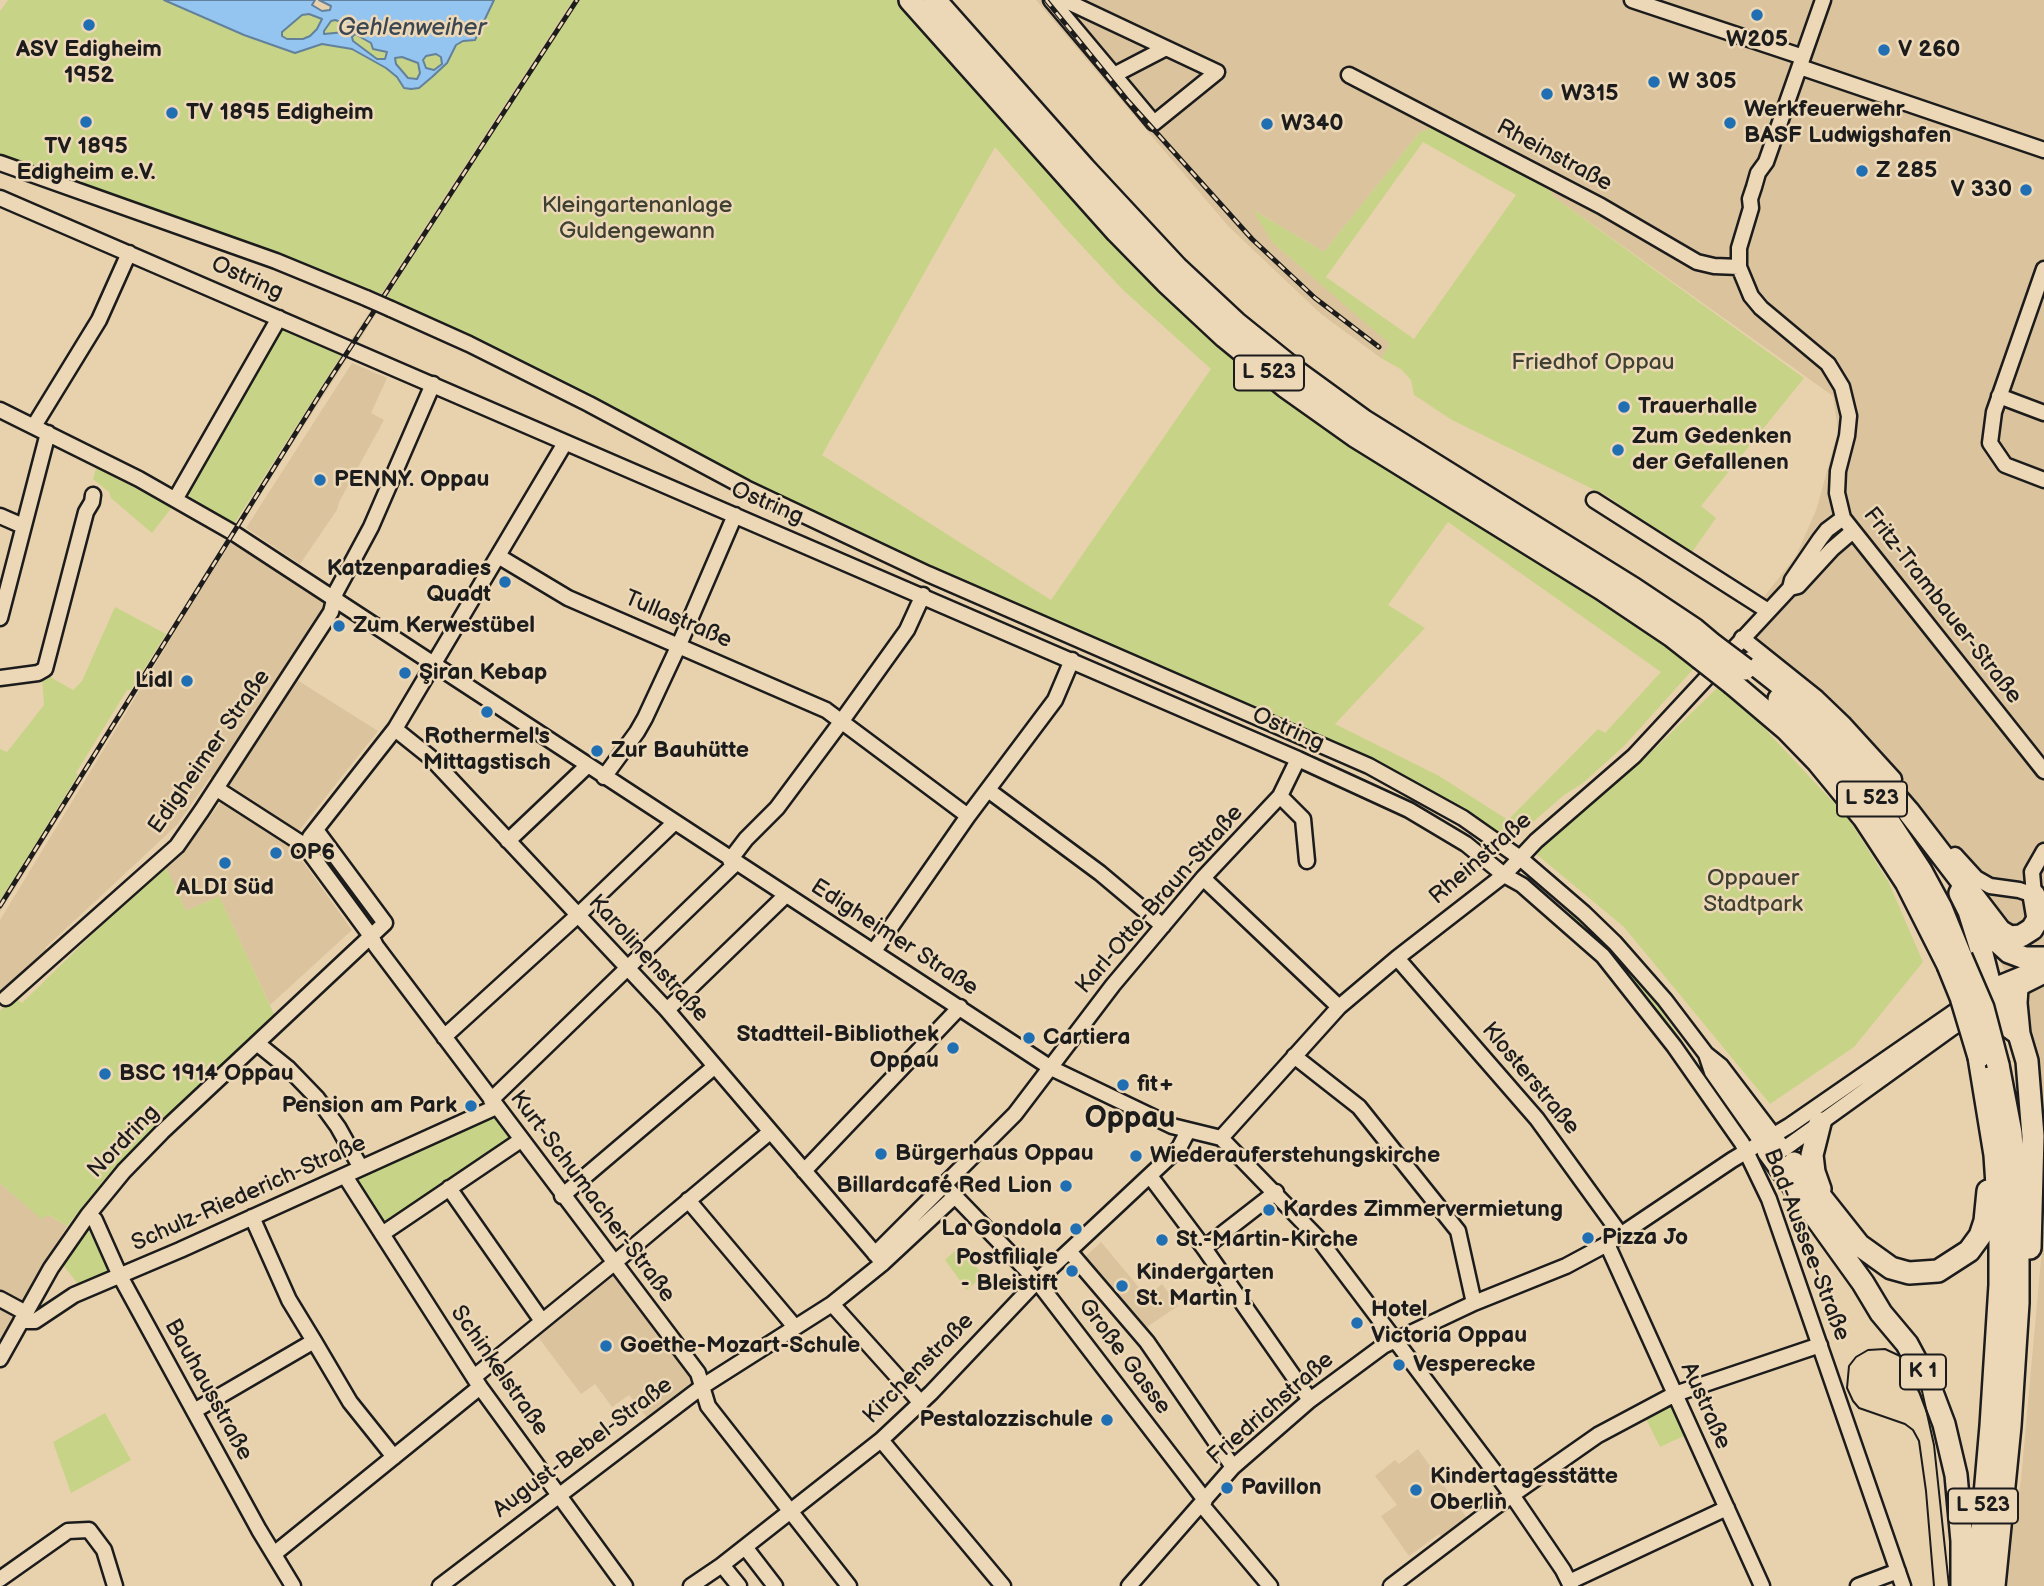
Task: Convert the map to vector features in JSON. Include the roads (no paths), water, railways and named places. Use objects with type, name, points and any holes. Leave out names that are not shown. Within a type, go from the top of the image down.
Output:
[{"type":"highway","name":"L 523","points":[[910,0],[1117,232],[1225,337],[1286,387],[1355,436],[1602,589],[1672,636],[1711,647]]},
{"type":"highway","name":"L 523","points":[[935,0],[1093,178],[1177,268],[1236,323],[1297,373],[1364,421],[1694,629],[1711,647],[1743,671],[1786,729],[1818,762],[1864,818],[1955,961],[1961,997],[1989,1061],[2011,1133],[2018,1234],[2018,1303],[2010,1426],[1994,1586]]},
{"type":"highway","points":[[1711,647],[1743,671],[1826,722],[1876,774],[2000,931],[2010,937],[2021,936],[2036,924],[2038,911],[2034,895]]},
{"type":"highway","points":[[1940,854],[1969,911],[1992,994],[2008,1026],[2019,1034]]},
{"type":"highway","points":[[1969,911],[1997,943],[2009,952],[2025,958],[2044,958]]},
{"type":"highway","points":[[2017,988],[2019,1034],[2027,1061],[2033,1136],[2027,1286],[2018,1303]]},
{"type":"highway","name":"L 523","points":[[1977,1586],[2000,1285],[1998,1189],[1989,1061]]},
{"type":"highway","points":[[1820,1124],[1812,1155],[1814,1172],[1820,1184],[1820,1195]]},
{"type":"highway","points":[[1767,1146],[1820,1195],[1859,1245],[1891,1268],[1909,1273],[1938,1271],[1969,1251],[1980,1236],[1988,1201],[1987,1168],[1993,1141]]},
{"type":"highway","name":"K 1","points":[[1767,1146],[1881,1313],[1907,1344],[1930,1387],[1944,1424],[1958,1485],[1962,1586]]},
{"type":"street","points":[[1051,0],[1154,123],[1217,72],[1064,0]]},
{"type":"street","points":[[1632,0],[2044,150]]},
{"type":"street","points":[[1739,267],[1739,248],[1751,208],[1757,189],[1766,174],[1766,162],[1823,0]]},
{"type":"street","points":[[1114,75],[1166,48]]},
{"type":"street","name":"Rheinstraße","points":[[1349,75],[1601,206],[1697,262],[1714,267],[1739,267]]},
{"type":"street","name":"Ostring","points":[[0,163],[276,261],[470,344],[590,404],[746,488],[929,574],[1369,766],[1463,818],[1520,858]]},
{"type":"street","name":"Ostring","points":[[0,198],[1298,759],[1409,810],[1466,845],[1504,875]]},
{"type":"street","points":[[34,426],[99,320],[129,253]]},
{"type":"street","name":"Fritz-Trambauer-Straße","points":[[1739,267],[1751,296],[1761,308],[1828,364],[1842,387],[1849,416],[1838,471],[1837,492],[1843,518],[2044,771]]},
{"type":"street","points":[[2044,269],[2040,296],[1999,396],[1990,428],[1990,443],[2005,465],[2044,480]]},
{"type":"street","points":[[176,498],[279,318]]},
{"type":"street","points":[[335,598],[371,527],[433,384]]},
{"type":"street","points":[[1999,396],[2044,413]]},
{"type":"street","name":"Edigheimer Straße","points":[[0,410],[176,498],[232,532],[1051,1068],[1172,1126],[1222,1138]]},
{"type":"street","points":[[0,618],[48,433]]},
{"type":"street","points":[[304,845],[395,729],[565,443]]},
{"type":"street","points":[[0,678],[38,673],[45,669],[86,512],[93,495]]},
{"type":"street","points":[[1594,500],[1768,611]]},
{"type":"street","points":[[604,777],[637,732],[679,645],[735,515]]},
{"type":"street","points":[[0,516],[23,526]]},
{"type":"street","name":"Rheinstraße","points":[[1790,588],[1791,580],[1820,539],[1843,518]]},
{"type":"street","name":"Rheinstraße","points":[[1222,1138],[1339,1007],[1504,875],[1536,841],[1634,756],[1790,588],[1798,586],[1832,549],[1853,531]]},
{"type":"street","name":"Tullastraße","points":[[498,556],[568,597],[826,710],[968,816]]},
{"type":"street","points":[[494,1104],[733,861],[746,839],[777,808],[908,630],[923,596]]},
{"type":"street","name":"Edigheimer Straße","points":[[6,998],[177,846],[331,612],[335,598]]},
{"type":"street","points":[[1742,638],[1817,698],[1852,732],[1970,873],[1990,886],[2034,895],[2032,872],[2044,850]]},
{"type":"street","points":[[874,951],[968,816],[1055,701],[1072,660]]},
{"type":"street","name":"Karolinenstraße","points":[[395,729],[430,757],[667,1010],[879,1259]]},
{"type":"street","name":"Karl-Otto-Braun-Straße","points":[[1051,1068],[1113,985],[1203,878],[1280,796],[1298,759]]},
{"type":"street","points":[[508,841],[587,766]]},
{"type":"street","name":"Kurt-Schumacher-Straße","points":[[217,789],[304,845],[520,1140],[698,1374],[708,1405],[849,1586]]},
{"type":"street","points":[[989,790],[1100,873],[1163,926]]},
{"type":"street","points":[[1280,796],[1303,819],[1307,862]]},
{"type":"street","points":[[444,1037],[674,823]]},
{"type":"street","points":[[316,830],[385,923],[371,936]]},
{"type":"street","name":"K 1","points":[[1520,858],[1615,943],[1665,1000],[1706,1054],[1721,1066],[1767,1146]]},
{"type":"street","name":"Bad-Aussee-Straße","points":[[1504,875],[1522,885],[1603,956],[1674,1046],[1737,1134],[1767,1146],[1769,1199],[1903,1586]]},
{"type":"street","points":[[1203,878],[1339,1007]]},
{"type":"street","points":[[667,1010],[786,895]]},
{"type":"street","name":"Nordring","points":[[0,1359],[51,1268],[88,1215],[124,1171],[371,936]]},
{"type":"street","name":"Klosterstraße","points":[[1397,958],[1537,1119],[1621,1235]]},
{"type":"street","points":[[1767,1146],[1992,994],[2044,965]]},
{"type":"street","points":[[1767,1146],[1820,1124],[1952,1028],[1992,994],[2017,988],[2044,976]]},
{"type":"street","points":[[804,1171],[960,1007]]},
{"type":"street","points":[[258,1044],[289,1069],[317,1098],[338,1127],[360,1168]]},
{"type":"street","points":[[1294,1056],[1359,1107],[1458,1231],[1474,1303]]},
{"type":"street","points":[[562,1196],[715,1067]]},
{"type":"street","name":"August-Bebel-Straße","points":[[879,1259],[944,1185],[1015,1114],[1051,1068]]},
{"type":"street","name":"Schulz-Riederich-Straße","points":[[24,1317],[35,1321],[74,1295],[345,1176],[494,1104]]},
{"type":"street","name":"Kirchenstraße","points":[[691,1586],[722,1565],[881,1440],[921,1403],[1037,1281],[1179,1148],[1188,1131]]},
{"type":"street","points":[[274,1555],[394,1457],[542,1321],[770,1132]]},
{"type":"street","points":[[1222,1138],[1318,1238],[1512,1495],[1570,1584],[1727,1508]]},
{"type":"street","points":[[382,1234],[520,1140]]},
{"type":"street","name":"Friedrichstraße","points":[[1129,1586],[1233,1467],[1310,1400],[1383,1346],[1474,1303],[1566,1266],[1607,1244],[1732,1160],[1767,1146]]},
{"type":"street","name":"Schinkelstraße","points":[[345,1176],[477,1382],[625,1586]]},
{"type":"street","points":[[1150,1176],[1310,1400]]},
{"type":"street","name":"Große Gasse","points":[[944,1185],[1037,1281],[1203,1502],[1270,1586]]},
{"type":"street","points":[[449,1188],[542,1321]]},
{"type":"street","points":[[1204,1248],[1276,1192]]},
{"type":"street","name":"August-Bebel-Straße","points":[[440,1586],[702,1386],[832,1304],[879,1259],[955,1196]]},
{"type":"street","points":[[688,1200],[795,1327]]},
{"type":"street","name":"Bauhausstraße","points":[[88,1215],[95,1220],[120,1276],[293,1586]]},
{"type":"street","points":[[252,1217],[289,1300],[313,1341],[350,1402],[394,1457]]},
{"type":"street","name":"Austraße","points":[[1607,1244],[1762,1586]]},
{"type":"street","points":[[1069,1251],[1147,1342],[1233,1467]]},
{"type":"street","points":[[0,1299],[24,1317]]},
{"type":"street","points":[[832,1304],[921,1403]]},
{"type":"street","points":[[194,1411],[313,1341]]},
{"type":"street","points":[[1391,1586],[1512,1495],[1598,1435],[1675,1394],[1820,1345]]},
{"type":"street","points":[[881,1440],[1003,1586]]},
{"type":"street","points":[[0,1579],[68,1531],[89,1530],[103,1550],[115,1586]]},
{"type":"street","points":[[745,1547],[775,1586]]},
{"type":"street","points":[[722,1565],[739,1586]]},
{"type":"street","points":[[1858,1586],[1898,1571]]},
{"type":"water","name":"Gehlenweiher","points":[[164,0],[315,0],[312,5],[322,11],[330,10],[331,6],[319,0],[494,0],[475,40],[456,45],[447,63],[419,88],[404,88],[397,77],[386,68],[352,49],[322,44],[295,53],[244,35]],"holes":[[[309,14],[322,19],[317,29],[303,39],[287,39],[282,36],[282,32],[302,15]],[[331,21],[341,22],[346,28],[345,32],[324,34]],[[355,34],[371,43],[373,49],[387,52],[385,59],[377,59],[353,41]],[[436,54],[441,57],[442,64],[434,70],[426,68],[423,60],[426,56]],[[402,57],[418,63],[420,73],[417,79],[408,78],[396,64],[395,58]]]},
{"type":"tram line","points":[[1934,1586],[1919,1441],[1913,1430],[1905,1424],[1859,1408],[1847,1388],[1849,1366],[1856,1357],[1868,1350],[1885,1349],[1900,1356],[1912,1371],[1922,1391],[1934,1445],[1949,1586]]},
{"type":"railway","points":[[0,906],[322,391],[577,0]]},
{"type":"railway","points":[[1046,0],[1128,101],[1252,239],[1315,298],[1379,347]]},
{"type":"place","name":"W205","points":[[1757,15]]},
{"type":"place","name":"ASV Edigheim 1952","points":[[89,25]]},
{"type":"place","name":"V 260","points":[[1884,50]]},
{"type":"place","name":"W 305","points":[[1654,82]]},
{"type":"place","name":"W315","points":[[1547,94]]},
{"type":"place","name":"TV 1895 Edigheim","points":[[172,113]]},
{"type":"place","name":"TV 1895 Edigheim e.V.","points":[[86,122]]},
{"type":"place","name":"Werkfeuerwehr BASF Ludwigshafen","points":[[1730,123]]},
{"type":"place","name":"W340","points":[[1267,124]]},
{"type":"place","name":"Z 285","points":[[1862,171]]},
{"type":"place","name":"V 330","points":[[2026,190]]},
{"type":"place","name":"Trauerhalle","points":[[1624,407]]},
{"type":"place","name":"Zum Gedenken der Gefallenen","points":[[1618,450]]},
{"type":"place","name":"PENNY. Oppau","points":[[320,480]]},
{"type":"place","name":"Katzenparadies Quadt","points":[[505,582]]},
{"type":"place","name":"Zum Kerwestübel","points":[[339,626]]},
{"type":"place","name":"Şiran Kebap","points":[[405,673]]},
{"type":"place","name":"Lidl","points":[[187,681]]},
{"type":"place","name":"Rothermel's Mittagstisch","points":[[487,712]]},
{"type":"place","name":"Zur Bauhütte","points":[[597,751]]},
{"type":"place","name":"OP6","points":[[276,853]]},
{"type":"place","name":"ALDI Süd","points":[[225,863]]},
{"type":"place","name":"Cartiera","points":[[1029,1038]]},
{"type":"place","name":"Stadtteil-Bibliothek Oppau","points":[[953,1048]]},
{"type":"place","name":"BSC 1914 Oppau","points":[[105,1074]]},
{"type":"place","name":"fit+","points":[[1123,1085]]},
{"type":"place","name":"Pension am Park","points":[[471,1106]]},
{"type":"place","name":"Bürgerhaus Oppau","points":[[881,1154]]},
{"type":"place","name":"Wiederauferstehungskirche","points":[[1136,1156]]},
{"type":"place","name":"Billardcafé Red Lion","points":[[1066,1186]]},
{"type":"place","name":"Kardes Zimmervermietung","points":[[1269,1210]]},
{"type":"place","name":"La Gondola","points":[[1076,1229]]},
{"type":"place","name":"Pizza Jo","points":[[1588,1238]]},
{"type":"place","name":"St.-Martin-Kirche","points":[[1162,1240]]},
{"type":"place","name":"Postfiliale - Bleistift","points":[[1072,1271]]},
{"type":"place","name":"Kindergarten St. Martin I","points":[[1122,1286]]},
{"type":"place","name":"Hotel Victoria Oppau","points":[[1357,1323]]},
{"type":"place","name":"Goethe-Mozart-Schule","points":[[606,1346]]},
{"type":"place","name":"Vesperecke","points":[[1399,1365]]},
{"type":"place","name":"Pestalozzischule","points":[[1107,1420]]},
{"type":"place","name":"Pavillon","points":[[1227,1488]]},
{"type":"place","name":"Kindertagesstätte Oberlin","points":[[1416,1490]]},
{"type":"district","name":"Oppau","points":[[1130,1119]]},
{"type":"park label","name":"Kleingartenanlage Guldengewann","points":[[637,219]]},
{"type":"park label","name":"Friedhof Oppau","points":[[1593,363]]},
{"type":"park label","name":"Oppauer Stadtpark","points":[[1753,892]]}]
